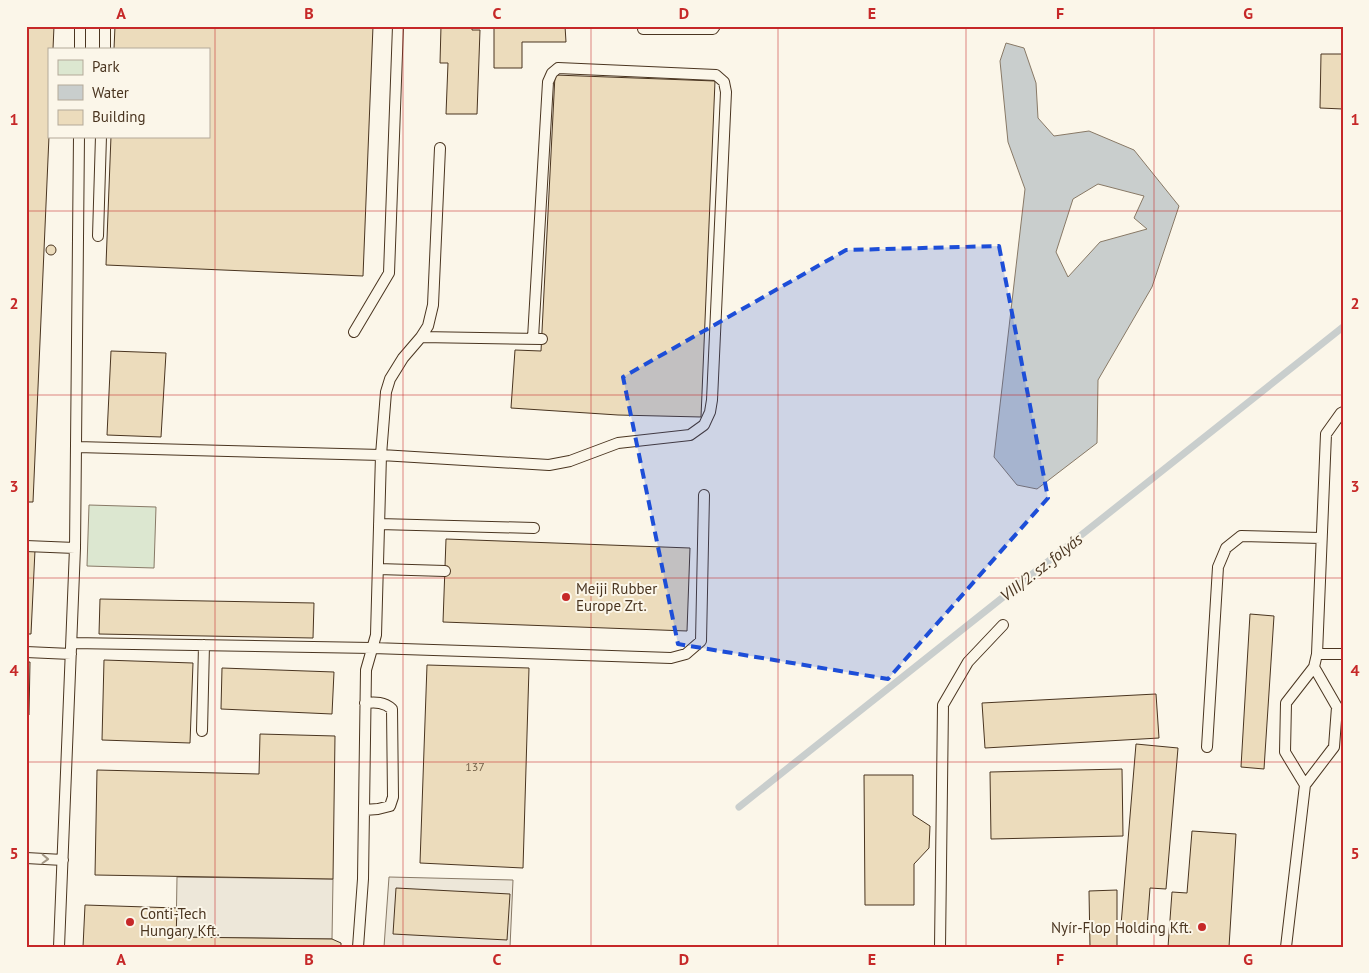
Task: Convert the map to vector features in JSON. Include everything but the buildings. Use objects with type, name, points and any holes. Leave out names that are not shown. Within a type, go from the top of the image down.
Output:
[{"type":"lane","points":[[80,26],[80,48]]},
{"type":"lane","points":[[104,48],[105,26]]},
{"type":"lane","points":[[354,332],[389,273],[398,26]]},
{"type":"lane","points":[[643,29],[713,29],[715,26]]},
{"type":"lane","points":[[76,447],[381,455],[548,465],[570,462],[618,443],[690,435],[704,425],[710,412],[712,400],[726,92],[724,82],[716,75],[558,68],[552,73],[548,82],[538,339],[421,338]]},
{"type":"lane","points":[[59,947],[75,548],[79,138]]},
{"type":"lane","points":[[98,236],[102,138]]},
{"type":"lane","points":[[358,947],[363,879],[366,670],[376,634],[381,455],[386,392],[403,358],[421,338],[428,326],[433,305],[440,148]]},
{"type":"lane","points":[[1305,785],[1286,752],[1286,703],[1314,667],[1317,654],[1326,434],[1343,412]]},
{"type":"lane","points":[[72,642],[372,648],[671,658],[686,654],[701,641],[704,495]]},
{"type":"lane","points":[[379,524],[534,528]]},
{"type":"lane","points":[[1207,747],[1218,567],[1226,548],[1241,536],[1321,538]]},
{"type":"lane","points":[[26,546],[75,548]]},
{"type":"lane","points":[[378,569],[445,571]]},
{"type":"lane","points":[[940,947],[943,705],[968,662],[1003,625]]},
{"type":"lane","points":[[202,731],[204,645]]},
{"type":"lane","points":[[26,652],[71,654]]},
{"type":"lane","points":[[1317,654],[1343,654]]},
{"type":"lane","points":[[1286,947],[1305,785],[1334,746],[1337,707],[1314,667]]},
{"type":"lane","points":[[364,810],[390,806],[393,796],[392,709],[387,705],[377,702],[365,703]]},
{"type":"lane","points":[[26,858],[63,860]]},
{"type":"highlighted area","points":[[999,246],[1048,498],[888,679],[678,644],[623,377],[846,250]]},
{"type":"green space","points":[[89,505],[156,507],[154,568],[87,566]]},
{"type":"shaded area","points":[[177,877],[333,879],[332,939],[176,937]]},
{"type":"shaded area","points":[[389,877],[513,880],[510,947],[384,947]]},
{"type":"water","points":[[1006,43],[1024,48],[1036,83],[1038,118],[1054,136],[1089,131],[1134,150],[1179,206],[1152,287],[1098,380],[1097,443],[1037,489],[1017,485],[994,457],[1025,189],[1008,142],[1000,61]],"holes":[[[1098,184],[1144,196],[1134,218],[1147,229],[1100,242],[1068,277],[1056,252],[1073,199]]]},
{"type":"waterway","name":"VIII/2. sz. folyás","points":[[739,807],[1343,327]]},
{"type":"place","name":"Meiji Rubber Europe Zrt.","points":[[566,597]]},
{"type":"place","name":"Conti-Tech Hungary Kft.","points":[[130,922]]},
{"type":"place","name":"Nyír-Flop Holding Kft.","points":[[1202,927]]}]
